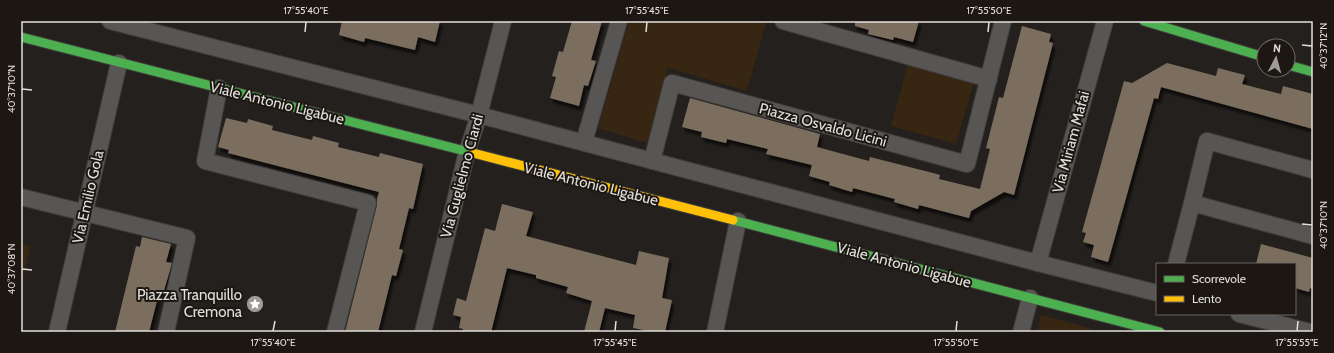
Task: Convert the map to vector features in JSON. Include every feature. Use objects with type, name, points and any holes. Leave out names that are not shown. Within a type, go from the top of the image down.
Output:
[{"type":"street","points":[[110,21],[159,27],[479,115],[1156,293]]},
{"type":"street","name":"Via Guglielmo Ciardi","points":[[423,332],[467,152],[479,115],[503,21]]},
{"type":"street","points":[[584,142],[619,21]]},
{"type":"street","points":[[783,21],[989,79]]},
{"type":"street","name":"Piazza Osvaldo Licini","points":[[652,160],[672,83],[967,164],[1003,21]]},
{"type":"street","name":"Via Miriam Mafai","points":[[1038,263],[1105,21]]},
{"type":"street","points":[[1144,21],[1256,55]]},
{"type":"street","name":"Viale Antonio Ligabue","points":[[21,37],[738,221],[1160,332]]},
{"type":"street","name":"Via Emilio Gola","points":[[57,332],[119,63]]},
{"type":"street","points":[[1296,67],[1313,72]]},
{"type":"street","points":[[219,88],[205,161],[368,203],[335,332]]},
{"type":"street","points":[[1176,263],[1207,140],[1313,170]]},
{"type":"street","points":[[21,197],[187,238],[166,332]]},
{"type":"street","points":[[1192,202],[1313,236]]},
{"type":"street","points":[[715,332],[738,221]]},
{"type":"street","points":[[1021,332],[1030,298]]},
{"type":"street","points":[[1243,315],[1310,332]]},
{"type":"shaded area","points":[[629,21],[760,21],[766,23],[747,91],[668,68],[647,143],[598,128]]},
{"type":"shaded area","points":[[908,64],[974,82],[956,144],[891,126]]},
{"type":"shaded area","points":[[21,243],[31,246],[21,286]]},
{"type":"shaded area","points":[[1041,315],[1090,328],[1089,332],[1037,332]]},
{"type":"building","points":[[342,21],[440,21],[435,42],[418,37],[415,50],[365,38],[364,42],[339,35]]},
{"type":"building","points":[[572,21],[602,21],[591,60],[596,61],[588,86],[584,85],[579,106],[550,98],[556,77],[552,76],[559,51],[563,52]]},
{"type":"building","points":[[855,21],[919,21],[913,42],[894,37],[893,40],[868,34],[869,30],[855,26]]},
{"type":"building","points":[[1022,26],[1051,34],[1049,42],[1053,43],[1014,195],[1004,192],[971,211],[969,218],[919,205],[918,209],[894,202],[895,199],[853,188],[852,192],[829,185],[830,182],[809,176],[812,165],[766,154],[768,149],[727,139],[726,143],[701,137],[702,132],[682,127],[690,98],[820,134],[817,147],[869,161],[870,157],[933,173],[940,175],[939,179],[980,189],[990,149],[986,148],[999,97],[1003,98]]},
{"type":"building","points":[[1167,63],[1216,76],[1218,68],[1245,75],[1242,84],[1281,94],[1283,86],[1313,94],[1313,129],[1161,87],[1158,99],[1154,98],[1108,262],[1091,257],[1094,245],[1083,242],[1086,233],[1082,232],[1124,81],[1132,83]]},
{"type":"building","points":[[226,118],[247,123],[248,119],[273,126],[272,130],[312,140],[313,136],[339,143],[338,147],[379,157],[380,153],[423,164],[413,209],[409,208],[399,249],[403,250],[396,276],[392,275],[378,332],[345,332],[379,192],[228,153],[229,150],[218,147]]},
{"type":"building","points":[[502,204],[533,212],[526,236],[636,265],[639,251],[669,258],[662,298],[672,300],[665,332],[653,332],[633,328],[635,315],[605,308],[599,332],[584,332],[592,301],[566,293],[568,287],[536,278],[536,275],[507,268],[491,332],[462,332],[463,329],[459,328],[461,317],[453,315],[457,298],[466,301],[485,228],[495,231]]},
{"type":"building","points":[[142,237],[171,244],[166,262],[172,263],[163,294],[159,293],[149,332],[115,332],[136,246],[140,247]]},
{"type":"building","points":[[1261,244],[1313,258],[1313,289],[1310,288],[1309,292],[1296,288],[1296,263],[1256,263]]},
{"type":"traffic: fast","points":[[1144,21],[1256,55]]},
{"type":"traffic: fast","points":[[21,37],[473,153]]},
{"type":"traffic: fast","points":[[1296,67],[1313,72]]},
{"type":"traffic: fast","points":[[733,220],[1160,332]]},
{"type":"traffic: slow","points":[[473,153],[733,220]]},
{"type":"place","name":"Piazza Tranquillo Cremona","points":[[255,304]]}]
